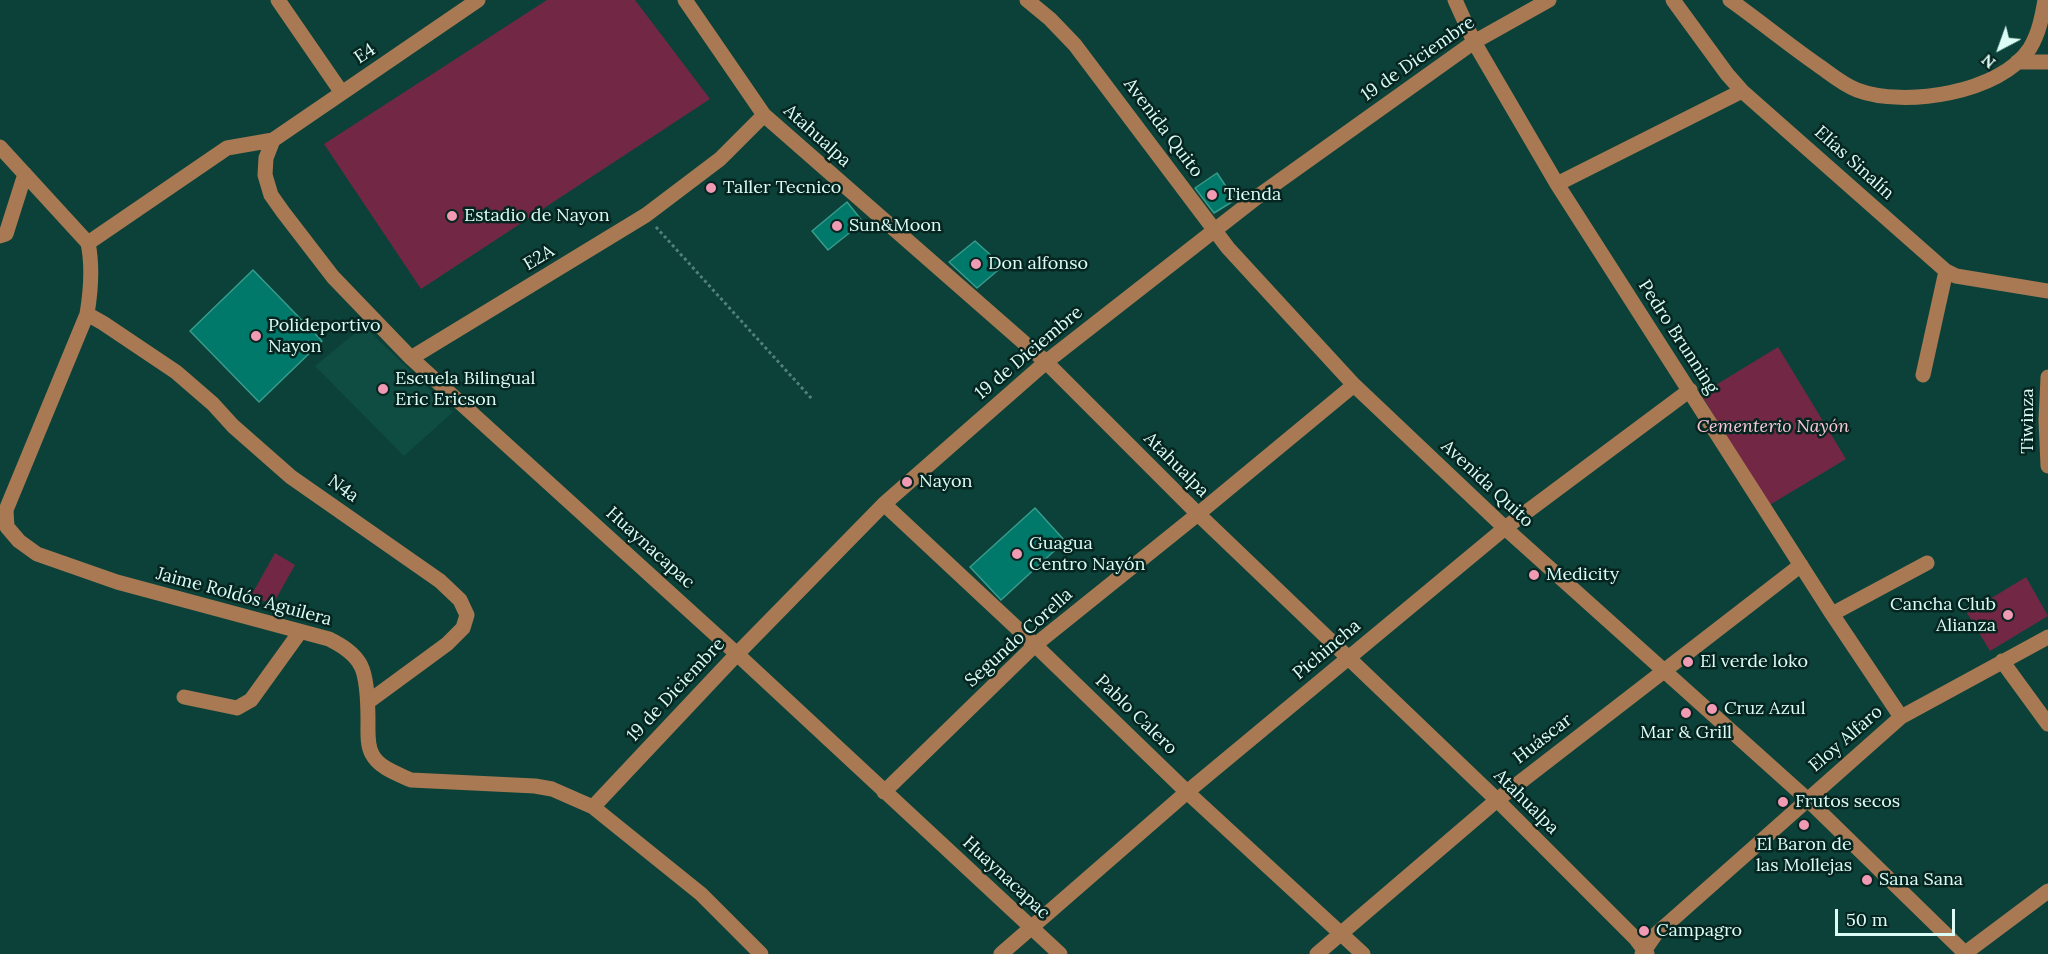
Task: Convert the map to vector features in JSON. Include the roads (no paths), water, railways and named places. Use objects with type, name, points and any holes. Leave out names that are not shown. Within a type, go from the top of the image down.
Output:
[{"type":"street","points":[[278,0],[342,93]]},
{"type":"street","name":"E4","points":[[273,140],[478,0]]},
{"type":"street","name":"Atahualpa","points":[[685,0],[764,115],[1046,362],[1198,514],[1497,800],[1636,939],[1645,953]]},
{"type":"street","name":"Avenida Quito","points":[[1027,0],[1050,19],[1075,45],[1243,266],[1354,385],[1505,528],[1807,800],[1966,954]]},
{"type":"street","name":"Pedro Brunning","points":[[1455,0],[1474,42],[1557,184],[1832,614],[1901,717]]},
{"type":"street","name":"19 de Diciembre","points":[[593,807],[737,654],[884,504],[1046,362],[1261,194],[1474,42],[1549,0]]},
{"type":"street","name":"Elías Sinalín","points":[[1673,0],[1742,91],[1946,271],[1956,276],[2048,291]]},
{"type":"street","points":[[1730,0],[1842,82],[1869,94],[1886,97],[1947,93],[1992,79],[2017,62],[2029,49],[2038,33],[2045,0]]},
{"type":"street","points":[[2017,62],[2048,62]]},
{"type":"street","points":[[1557,184],[1742,91]]},
{"type":"street","name":"E2A","points":[[411,358],[646,216],[720,159],[764,115]]},
{"type":"street","points":[[0,147],[88,243],[227,148],[273,140]]},
{"type":"street","name":"Huaynacapac","points":[[273,140],[266,158],[265,175],[271,195],[333,277],[411,358],[737,654],[1060,954]]},
{"type":"street","points":[[0,236],[6,234],[25,174]]},
{"type":"street","name":"Jaime Roldós Aguilera","points":[[88,243],[91,258],[91,286],[87,314],[6,510],[7,527],[19,541],[37,554],[117,582],[329,639],[348,649],[361,665],[368,702],[368,740],[372,755],[394,773],[411,780],[535,786],[552,789],[593,807],[701,894],[761,954]]},
{"type":"street","points":[[1923,375],[1946,271]]},
{"type":"street","name":"N4a","points":[[87,314],[176,372],[291,477],[440,581],[460,600],[467,615],[464,628],[447,644],[368,702]]},
{"type":"street","name":"Tiwinza","points":[[2048,377],[2046,420],[2048,466]]},
{"type":"street","name":"Segundo Corella","points":[[884,792],[1035,645],[1354,385]]},
{"type":"street","name":"Pichincha","points":[[1001,954],[1187,792],[1505,528],[1690,390]]},
{"type":"street","name":"Pablo Calero","points":[[884,504],[1035,645],[1187,792],[1362,954]]},
{"type":"street","points":[[1832,614],[1927,563]]},
{"type":"street","name":"Huáscar","points":[[1317,954],[1497,800],[1801,565]]},
{"type":"street","points":[[184,697],[237,708],[245,705],[300,632]]},
{"type":"street","name":"Eloy Alfaro","points":[[1645,953],[1655,935],[1901,717],[2048,637]]},
{"type":"street","points":[[2002,661],[2048,724]]},
{"type":"street","points":[[1966,954],[2048,891]]},
{"type":"place","name":"Taller Tecnico","points":[[711,188]]},
{"type":"place","name":"Tienda","points":[[1212,195]]},
{"type":"place","name":"Estadio de Nayon","points":[[452,216]]},
{"type":"place","name":"Sun&Moon","points":[[837,226]]},
{"type":"place","name":"Don alfonso","points":[[976,264]]},
{"type":"place","name":"Polideportivo Nayon","points":[[256,336]]},
{"type":"place","name":"Escuela Bilingual Eric Ericson","points":[[383,389]]},
{"type":"place","name":"Nayon","points":[[907,482]]},
{"type":"place","name":"Guagua Centro Nayón","points":[[1017,554]]},
{"type":"place","name":"Medicity","points":[[1534,575]]},
{"type":"place","name":"Cancha Club Alianza","points":[[2008,615]]},
{"type":"place","name":"El verde loko","points":[[1688,662]]},
{"type":"place","name":"Cruz Azul","points":[[1712,709]]},
{"type":"place","name":"Mar & Grill","points":[[1686,713]]},
{"type":"place","name":"Frutos secos","points":[[1783,802]]},
{"type":"place","name":"El Baron de las Mollejas","points":[[1804,825]]},
{"type":"place","name":"Sana Sana","points":[[1867,880]]},
{"type":"place","name":"Campagro","points":[[1644,931]]},
{"type":"park label","name":"Cementerio Nayón","points":[[1773,427]]}]
